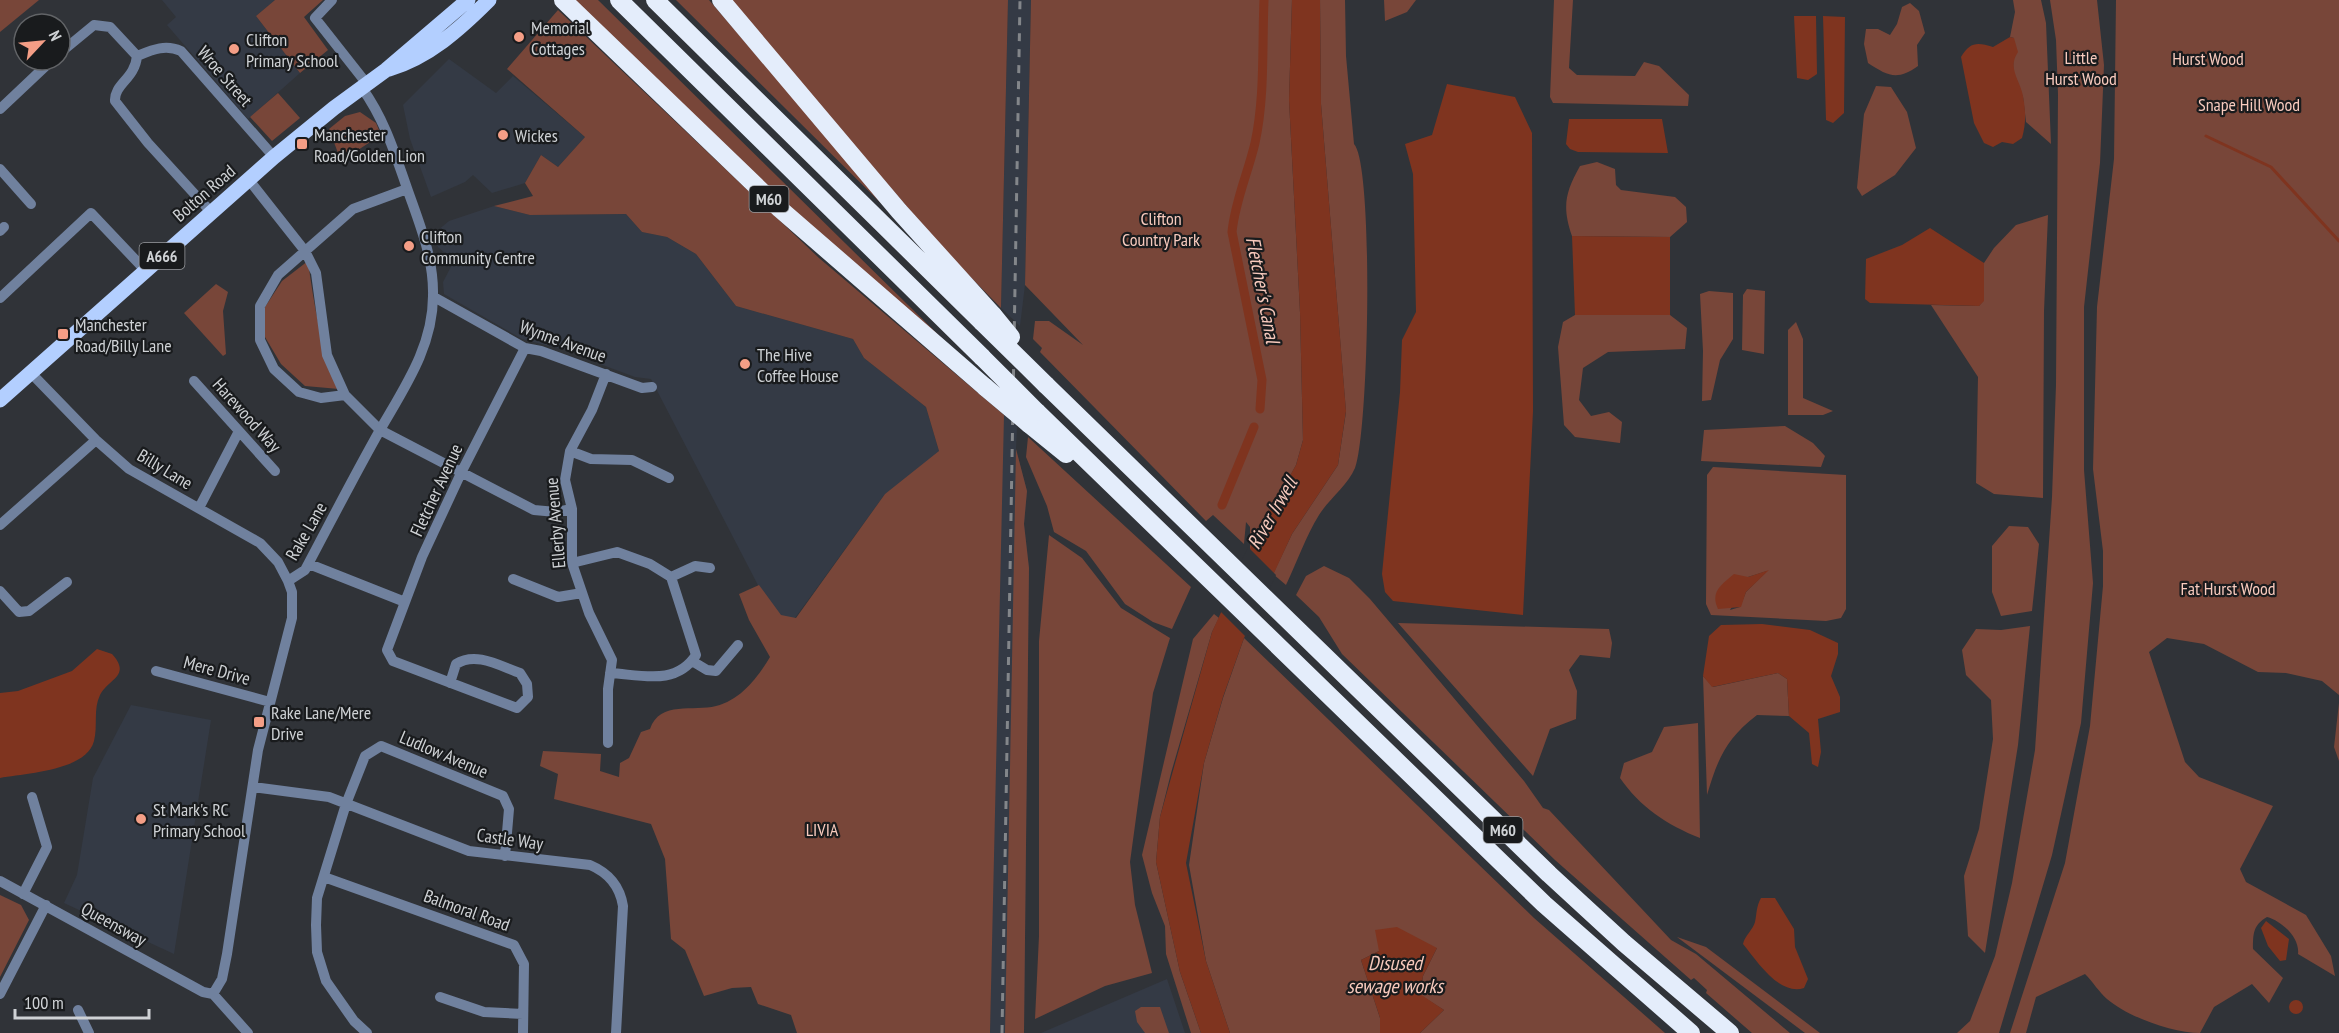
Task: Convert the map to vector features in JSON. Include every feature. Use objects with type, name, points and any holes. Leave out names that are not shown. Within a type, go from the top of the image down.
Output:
[{"type":"highway","name":"M60","points":[[563,0],[780,209],[985,387],[1033,418],[1112,486],[1544,904],[1691,1033]]},
{"type":"highway","name":"M60","points":[[619,0],[982,357],[1033,418]]},
{"type":"highway","name":"M60","points":[[655,0],[987,318]]},
{"type":"highway","name":"M60","points":[[721,0],[987,318],[1046,385],[1549,874],[1624,943],[1730,1033]]},
{"type":"main road","name":"Bolton Road","points":[[0,399],[274,158],[386,70],[468,0]]},
{"type":"main road","name":"Bolton Road","points":[[386,70],[413,62],[434,48],[489,0]]},
{"type":"street","name":"Rake Lane","points":[[213,994],[222,979],[253,787],[270,702],[292,618],[292,592],[288,581],[305,570],[309,564],[380,430],[411,377],[427,338],[434,297],[430,259],[380,114],[364,86],[315,18],[332,0]]},
{"type":"street","points":[[72,43],[94,25],[110,27],[137,56],[136,69],[114,93],[115,101],[148,143],[211,213]]},
{"type":"street","name":"Wroe Street","points":[[137,56],[159,48],[172,47],[181,51],[274,158]]},
{"type":"street","points":[[0,109],[39,72]]},
{"type":"street","points":[[0,170],[30,202],[38,192]]},
{"type":"street","points":[[249,180],[305,251],[316,273],[327,355],[345,395],[380,430],[534,510],[556,512],[572,509]]},
{"type":"street","points":[[345,395],[321,398],[299,392],[274,369],[260,340],[260,306],[278,275],[353,209],[407,189]]},
{"type":"street","points":[[0,298],[91,213],[146,271]]},
{"type":"street","name":"Wynne Avenue","points":[[434,297],[525,348],[642,388],[652,387]]},
{"type":"street","name":"Fletcher Avenue","points":[[450,683],[393,661],[387,650],[422,557],[462,471],[525,348]]},
{"type":"street","name":"Billy Lane","points":[[31,373],[96,440],[144,479],[260,543],[278,562],[288,581]]},
{"type":"street","name":"Ellerby Avenue","points":[[606,374],[592,410],[570,451],[565,480],[572,509],[573,563],[582,593],[612,660],[608,743]]},
{"type":"street","name":"Harewood Way","points":[[194,381],[275,471]]},
{"type":"street","points":[[199,508],[239,431]]},
{"type":"street","points":[[0,525],[96,440]]},
{"type":"street","points":[[570,451],[591,459],[633,460],[669,478]]},
{"type":"street","points":[[573,563],[617,552],[650,564],[670,577],[696,656],[687,669],[668,676],[610,673]]},
{"type":"street","points":[[309,564],[405,602]]},
{"type":"street","points":[[670,577],[695,566],[710,568]]},
{"type":"street","points":[[513,579],[558,597],[582,593]]},
{"type":"street","points":[[0,591],[19,612],[29,611],[66,582]]},
{"type":"street","points":[[692,661],[707,670],[716,671],[738,645]]},
{"type":"street","points":[[477,658],[520,673],[527,684],[528,697],[517,708],[450,683],[456,664],[463,659],[477,658]]},
{"type":"street","name":"Mere Drive","points":[[156,670],[270,702]]},
{"type":"street","name":"Ludlow Avenue","points":[[346,804],[365,756],[381,746],[503,796],[509,809],[505,856]]},
{"type":"street","name":"Castle Way","points":[[253,787],[329,796],[470,851],[590,865],[603,872],[617,888],[623,913],[616,1033]]},
{"type":"street","points":[[23,894],[47,847],[32,796]]},
{"type":"street","points":[[346,804],[317,898],[317,952],[326,981],[339,1002],[367,1033]]},
{"type":"street","name":"Balmoral Road","points":[[324,877],[510,942],[520,953],[524,964],[523,1033]]},
{"type":"street","name":"Queensway","points":[[0,882],[203,992],[213,994]]},
{"type":"street","points":[[0,994],[46,905]]},
{"type":"street","points":[[213,994],[248,1033]]},
{"type":"street","points":[[440,997],[484,1012],[523,1014]]},
{"type":"street","points":[[78,1010],[89,1033]]},
{"type":"shaded area","name":"Clifton Primary School","points":[[162,0],[275,0],[256,16],[300,73],[248,119],[167,25],[176,17]]},
{"type":"shaded area","points":[[1008,0],[1031,0],[1025,285],[1020,326],[1001,308]]},
{"type":"shaded area","points":[[449,59],[496,93],[513,76],[585,137],[558,167],[541,155],[525,183],[492,193],[473,175],[465,182],[431,197],[410,139],[403,105]]},
{"type":"shaded area","points":[[494,206],[530,215],[626,214],[642,232],[667,237],[696,254],[736,306],[853,339],[864,358],[926,407],[939,451],[913,487],[885,494],[795,618],[775,618],[651,379],[635,377],[600,364],[583,350],[557,348],[522,339],[444,294],[443,282],[454,261],[438,247],[435,237],[437,231],[449,221]]},
{"type":"shaded area","points":[[998,409],[1017,427],[1016,449],[1027,491],[1024,524],[1029,568],[1024,1033],[990,1033]]},
{"type":"shaded area","name":"St Mark's RC Primary School","points":[[131,705],[211,720],[174,954],[64,903],[77,875],[93,778]]},
{"type":"shaded area","points":[[1167,979],[1185,1033],[1041,1033]]},
{"type":"green space","points":[[0,0],[39,0],[24,12],[12,12],[12,22],[0,32]]},
{"type":"green space","points":[[275,0],[323,0],[304,17],[328,50],[300,73],[256,16]]},
{"type":"green space","points":[[572,0],[598,0],[970,366],[858,271]]},
{"type":"green space","points":[[676,0],[709,0],[899,221]]},
{"type":"green space","points":[[729,0],[1008,0],[1001,308],[945,251]]},
{"type":"green space","name":"Clifton Country Park","points":[[1031,0],[1292,0],[1289,100],[1300,312],[1303,440],[1296,465],[1250,550],[1250,527],[1246,522],[1244,544],[1213,515],[1206,521],[1040,352],[1042,348],[1033,339],[1035,321],[1049,321],[1083,345],[1025,285]]},
{"type":"green space","points":[[1320,0],[1345,0],[1346,56],[1354,144],[1360,163],[1365,199],[1367,301],[1364,406],[1355,468],[1319,515],[1286,585],[1273,574],[1292,534],[1338,465],[1346,412],[1321,104]]},
{"type":"green space","points":[[1384,0],[1416,0],[1407,12],[1385,21]]},
{"type":"green space","points":[[1554,0],[1573,0],[1569,68],[1577,75],[1635,76],[1644,62],[1659,66],[1689,95],[1688,106],[1553,103],[1550,97]]},
{"type":"green space","points":[[2013,0],[2041,0],[2046,23],[2051,144],[2026,122],[2023,97],[2013,71],[2014,38],[2010,37],[2015,12]]},
{"type":"green space","name":"Little Hurst Wood","points":[[2050,0],[2097,0],[2104,65],[2100,163],[2084,307],[2084,470],[2093,583],[2081,723],[2052,855],[1999,1033],[1957,1033],[1970,1021],[1995,956],[2012,883],[2035,750],[2052,497],[2056,385],[2058,94],[2056,40]]},
{"type":"green space","points":[[2116,0],[2339,0],[2339,695],[2322,681],[2286,673],[2258,672],[2204,644],[2167,638],[2149,652],[2185,762],[2199,777],[2273,806],[2240,869],[2246,882],[2306,915],[2331,956],[2335,976],[2298,954],[2296,942],[2289,931],[2267,917],[2259,923],[2255,930],[2253,949],[2283,978],[2269,1003],[2252,984],[2214,1007],[2200,1033],[2189,1032],[2164,1027],[2116,1006],[2085,974],[2036,997],[2026,1033],[2010,1033],[2065,863],[2090,726],[2103,586],[2103,551],[2093,469],[2097,307],[2114,159]]},
{"type":"green space","points":[[1910,3],[1919,11],[1925,33],[1917,45],[1918,66],[1904,74],[1887,74],[1868,63],[1864,44],[1866,29],[1878,29],[1890,35],[1897,24],[1902,7]]},
{"type":"green space","name":"LIVIA","points":[[558,10],[819,258],[1004,415],[990,1033],[797,1033],[791,1015],[758,1004],[751,987],[732,988],[704,996],[685,950],[671,939],[665,859],[651,824],[554,799],[558,774],[540,766],[543,751],[601,754],[600,771],[619,777],[620,763],[629,758],[641,732],[650,729],[661,714],[678,709],[716,706],[741,693],[754,680],[770,657],[749,620],[739,594],[759,585],[781,615],[796,618],[885,494],[939,451],[926,407],[864,358],[853,339],[736,306],[696,254],[667,237],[642,232],[626,214],[530,215],[494,206],[533,196],[525,183],[541,155],[558,167],[585,137],[507,69]]},
{"type":"green space","points":[[1876,86],[1891,87],[1907,112],[1916,148],[1895,175],[1862,196],[1857,188],[1864,114]]},
{"type":"green space","points":[[278,93],[300,118],[272,141],[250,117]]},
{"type":"green space","points":[[360,112],[376,123],[381,135],[341,161],[329,129],[345,116]]},
{"type":"green space","points":[[1597,162],[1615,169],[1616,185],[1621,190],[1675,197],[1686,207],[1687,222],[1670,237],[1572,236],[1566,208],[1568,192],[1580,166]]},
{"type":"green space","points":[[2048,215],[2044,311],[2043,498],[1994,494],[1976,483],[1978,377],[1931,305],[1979,306],[1984,300],[1984,263],[1994,248],[2016,225]]},
{"type":"green space","points":[[308,261],[319,326],[327,358],[339,389],[305,386],[281,364],[265,337],[265,307],[282,281]]},
{"type":"green space","points":[[216,284],[228,292],[223,311],[226,354],[223,356],[184,313]]},
{"type":"green space","points":[[1747,289],[1765,291],[1764,354],[1742,350],[1743,295]]},
{"type":"green space","points":[[1709,291],[1733,293],[1733,339],[1720,360],[1711,400],[1702,401],[1703,351],[1700,294]]},
{"type":"green space","points":[[1575,315],[1670,315],[1687,328],[1685,349],[1608,352],[1583,368],[1579,400],[1591,416],[1609,412],[1622,422],[1620,443],[1575,437],[1564,425],[1558,347],[1563,322]]},
{"type":"green space","points":[[1796,322],[1803,339],[1803,398],[1833,411],[1823,415],[1788,415],[1788,330]]},
{"type":"green space","points":[[1785,426],[1813,443],[1825,456],[1821,467],[1701,461],[1704,430]]},
{"type":"green space","points":[[1028,437],[1191,587],[1172,629],[1153,622],[1125,604],[1086,551],[1054,532],[1047,506],[1026,457]]},
{"type":"green space","points":[[1016,449],[1027,491],[1024,524],[1029,568],[1024,1033],[1005,1033]]},
{"type":"green space","points":[[1713,467],[1846,475],[1846,609],[1841,618],[1826,621],[1711,615],[1706,604],[1707,475]],"holes":[[[1767,571],[1746,592],[1740,607],[1730,610],[1748,577]]]},
{"type":"green space","points":[[2009,526],[2028,527],[2039,544],[2032,611],[2001,616],[1992,592],[1992,546]]},
{"type":"green space","points":[[1049,535],[1082,558],[1121,608],[1170,638],[1153,693],[1130,862],[1135,905],[1152,973],[1105,986],[1035,1019],[1039,936],[1039,641]]},
{"type":"green space","points":[[1324,566],[1349,578],[1370,599],[1524,781],[1543,808],[1549,810],[1671,940],[1696,954],[1790,1033],[1752,1033],[1706,993],[1707,990],[1694,978],[1691,980],[1555,860],[1342,654],[1319,617],[1296,595],[1306,576]]},
{"type":"green space","points":[[1214,614],[1219,618],[1212,632],[1160,817],[1156,862],[1180,972],[1201,1033],[1191,1033],[1166,954],[1165,926],[1152,893],[1142,855],[1193,639]]},
{"type":"green space","points":[[1398,623],[1609,629],[1612,643],[1610,658],[1580,655],[1569,670],[1577,691],[1576,719],[1550,729],[1533,776]]},
{"type":"green space","points":[[2030,626],[2018,745],[1985,953],[1968,936],[1964,876],[1979,829],[1993,739],[1991,700],[1966,675],[1962,650],[1976,629],[2001,630]]},
{"type":"green space","points":[[1244,638],[1534,918],[1665,1033],[1420,1033],[1444,1010],[1420,995],[1423,976],[1437,948],[1379,951],[1361,960],[1380,1018],[1380,1033],[1230,1033],[1206,961],[1189,865],[1204,763]]},
{"type":"green space","points":[[1778,673],[1787,679],[1789,716],[1757,715],[1746,724],[1724,750],[1707,795],[1703,676],[1713,687]]},
{"type":"green space","points":[[2339,703],[2339,761],[2334,747]]},
{"type":"green space","points":[[1698,723],[1700,838],[1655,814],[1636,798],[1620,778],[1624,763],[1652,752],[1664,727]]},
{"type":"green space","points":[[0,895],[21,905],[29,920],[0,977]]},
{"type":"green space","points":[[1677,937],[1706,947],[1820,1033],[1805,1033]]},
{"type":"green space","points":[[1141,1007],[1160,1007],[1169,1033],[1145,1033],[1137,1022],[1135,1011]]},
{"type":"water","name":"River Irwell","points":[[1292,0],[1320,0],[1321,104],[1346,411],[1338,465],[1292,534],[1244,638],[1223,697],[1204,763],[1186,863],[1206,961],[1230,1033],[1201,1033],[1180,972],[1156,862],[1160,817],[1212,632],[1257,534],[1296,465],[1303,440],[1300,312],[1289,100]]},
{"type":"water","points":[[1794,16],[1816,16],[1817,74],[1808,80],[1797,78]]},
{"type":"water","points":[[1823,16],[1845,17],[1844,113],[1833,123],[1826,120]]},
{"type":"water","points":[[2010,37],[2014,38],[2018,52],[2014,69],[2023,96],[2024,128],[2022,138],[2013,144],[2002,142],[1993,147],[1984,143],[1974,123],[1961,57],[1974,44],[1993,47]]},
{"type":"water","points":[[1447,84],[1515,97],[1532,133],[1533,411],[1523,615],[1393,601],[1385,592],[1382,574],[1400,392],[1402,340],[1416,312],[1413,174],[1405,144],[1432,135]]},
{"type":"water","points":[[1569,119],[1662,119],[1668,153],[1578,152],[1570,149],[1566,144]]},
{"type":"water","points":[[1930,228],[1984,263],[1984,301],[1979,306],[1870,303],[1865,299],[1866,259],[1902,245]]},
{"type":"water","points":[[1572,236],[1670,237],[1670,315],[1575,315]]},
{"type":"water","points":[[1769,570],[1746,592],[1741,607],[1718,609],[1716,593],[1721,585],[1734,574],[1748,577]]},
{"type":"water","points":[[1762,624],[1810,630],[1838,643],[1838,654],[1831,676],[1840,697],[1840,712],[1818,719],[1821,752],[1818,767],[1812,764],[1809,733],[1789,716],[1787,679],[1778,673],[1712,687],[1703,676],[1709,636],[1721,625]]},
{"type":"water","points":[[97,649],[112,654],[120,667],[116,677],[98,700],[94,741],[89,751],[68,765],[0,778],[0,693],[18,691],[72,671]]},
{"type":"water","points":[[1761,898],[1775,898],[1794,929],[1795,947],[1808,979],[1804,988],[1786,987],[1777,982],[1762,968],[1743,944],[1754,925]]},
{"type":"water","points":[[2266,921],[2289,939],[2286,960],[2280,961],[2268,946],[2261,928]]},
{"type":"water","name":"Disused sewage works","points":[[1397,927],[1437,948],[1423,976],[1420,994],[1444,1010],[1420,1033],[1380,1033],[1380,1018],[1361,960],[1379,951],[1375,930]]},
{"type":"water","points":[[2296,1000],[2301,1002],[2303,1007],[2301,1012],[2296,1014],[2291,1012],[2289,1007],[2291,1002]]},
{"type":"pier","points":[[1248,547],[1276,575],[1247,638],[1219,610]]},
{"type":"waterway","name":"Fletcher's Canal","points":[[1260,409],[1262,380],[1232,232],[1258,126],[1262,90],[1264,0]]},
{"type":"waterway","points":[[2206,136],[2271,167],[2339,241]]},
{"type":"waterway","points":[[1222,505],[1254,427]]},
{"type":"railway","points":[[1002,1033],[1020,0]]},
{"type":"place","name":"Memorial Cottages","points":[[519,37]]},
{"type":"place","name":"Clifton Primary School","points":[[234,49]]},
{"type":"place","name":"Wickes","points":[[503,135]]},
{"type":"place","name":"Manchester Road/Golden Lion","points":[[302,144]]},
{"type":"place","name":"Clifton Community Centre","points":[[409,246]]},
{"type":"place","name":"Manchester Road/Billy Lane","points":[[63,334]]},
{"type":"place","name":"The Hive Coffee House","points":[[745,364]]},
{"type":"place","name":"Rake Lane/Mere Drive","points":[[259,722]]},
{"type":"place","name":"St Mark's RC Primary School","points":[[141,819]]},
{"type":"park label","name":"Hurst Wood","points":[[2208,58]]},
{"type":"park label","name":"Snape Hill Wood","points":[[2249,104]]},
{"type":"park label","name":"Fat Hurst Wood","points":[[2228,588]]}]
